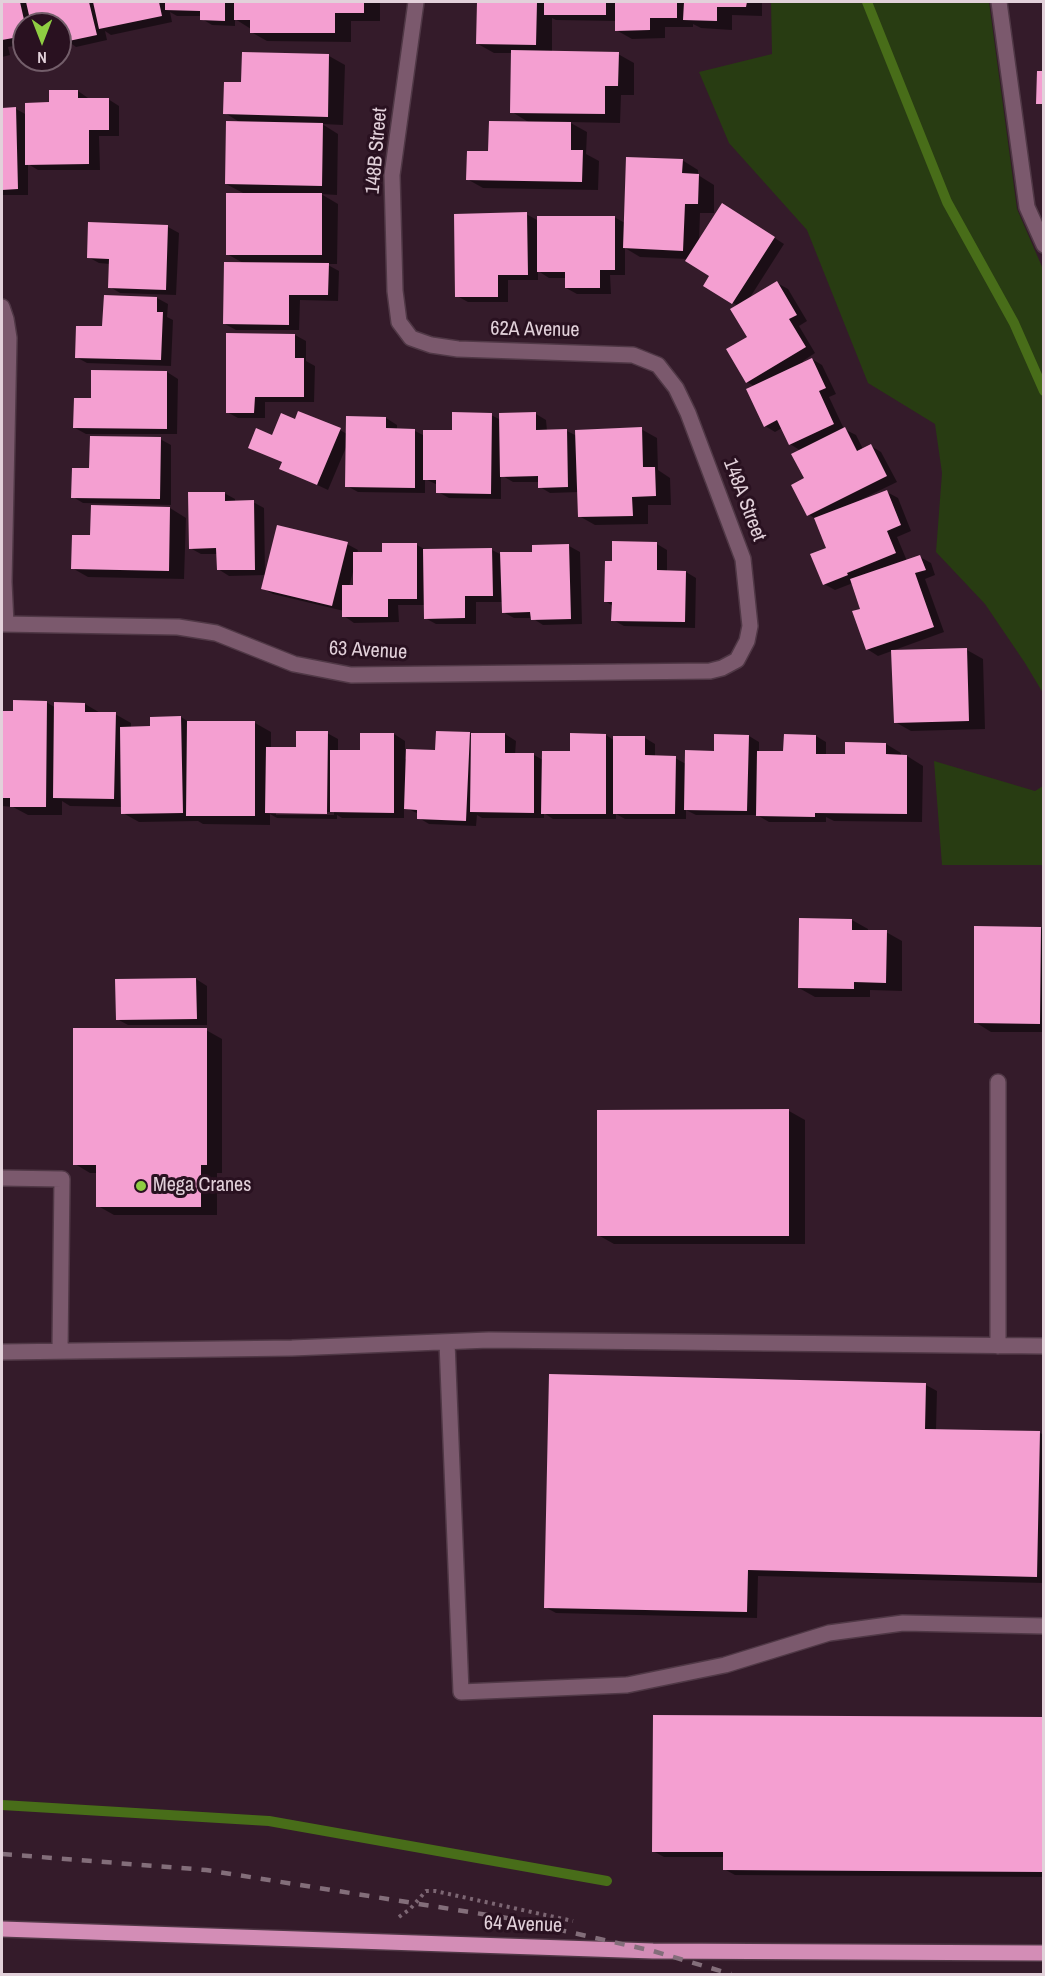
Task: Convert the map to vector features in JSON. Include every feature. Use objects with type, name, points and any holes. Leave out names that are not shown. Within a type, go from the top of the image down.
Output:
[{"type":"main road","name":"64 Avenue","points":[[2,1929],[653,1951],[1044,1953]]},
{"type":"street","name":"148B Street","points":[[411,338],[399,322],[395,291],[392,175],[416,2]]},
{"type":"street","points":[[999,2],[1027,207],[1044,245]]},
{"type":"street","points":[[2,307],[9,338],[4,624]]},
{"type":"street","name":"62A Avenue","points":[[411,338],[431,345],[458,350],[633,355],[658,365]]},
{"type":"street","name":"148A Street","points":[[658,365],[676,388],[688,413],[743,559],[750,626],[747,641],[737,660]]},
{"type":"street","name":"63 Avenue","points":[[4,624],[178,627],[216,633],[294,664],[351,675],[710,671],[737,660]]},
{"type":"street","points":[[998,1082],[998,1346]]},
{"type":"street","points":[[2,1178],[62,1179],[60,1351]]},
{"type":"street","points":[[2,1352],[292,1348],[489,1340],[1044,1346]]},
{"type":"street","points":[[447,1342],[461,1692],[627,1685],[725,1665],[829,1633],[903,1623],[1044,1626]]},
{"type":"green space","points":[[771,2],[989,2],[1017,209],[1043,269],[1043,693],[985,604],[936,552],[942,473],[935,424],[868,383],[807,230],[729,143],[699,72],[772,54]]},
{"type":"green space","points":[[934,761],[1035,791],[1043,786],[1043,865],[942,865]]},
{"type":"building","points":[[2,2],[20,2],[22,12],[12,12],[12,38],[2,40]]},
{"type":"building","points":[[26,2],[89,2],[97,35],[72,40],[72,12],[28,12]]},
{"type":"building","points":[[93,2],[159,2],[162,16],[99,29]]},
{"type":"building","points":[[165,2],[225,2],[225,21],[200,20],[200,11],[165,10]]},
{"type":"building","points":[[234,2],[364,2],[364,13],[335,13],[335,33],[250,33],[250,20],[234,20]]},
{"type":"building","points":[[477,2],[537,2],[536,45],[476,44]]},
{"type":"building","points":[[544,2],[606,2],[606,15],[544,15]]},
{"type":"building","points":[[615,2],[677,2],[677,18],[650,18],[650,30],[615,31]]},
{"type":"building","points":[[684,2],[747,2],[746,7],[717,7],[717,21],[683,20]]},
{"type":"building","points":[[511,50],[619,52],[618,86],[605,86],[605,114],[510,113]]},
{"type":"building","points":[[242,52],[329,54],[328,117],[223,114],[224,82],[241,82]]},
{"type":"building","points":[[1037,71],[1044,71],[1044,104],[1036,104]]},
{"type":"building","points":[[49,90],[78,90],[78,98],[109,98],[109,130],[89,130],[89,164],[25,165],[25,103],[49,102]]},
{"type":"building","points":[[16,107],[18,189],[2,190],[2,108]]},
{"type":"building","points":[[226,121],[323,123],[322,186],[225,184]]},
{"type":"building","points":[[489,121],[571,122],[571,150],[583,150],[582,182],[466,180],[467,151],[488,151]]},
{"type":"building","points":[[626,157],[683,159],[682,173],[699,174],[698,204],[685,204],[683,251],[623,248]]},
{"type":"building","points":[[226,193],[322,193],[322,255],[226,255]]},
{"type":"building","points":[[722,203],[775,237],[732,304],[703,286],[709,276],[685,261]]},
{"type":"building","points":[[527,212],[528,275],[498,275],[498,297],[455,297],[454,214]]},
{"type":"building","points":[[537,216],[615,216],[615,270],[600,270],[600,288],[565,288],[565,272],[537,272]]},
{"type":"building","points":[[88,222],[168,225],[166,290],[108,288],[109,259],[87,258]]},
{"type":"building","points":[[224,262],[329,263],[328,295],[289,295],[289,325],[223,324]]},
{"type":"building","points":[[777,281],[797,315],[789,319],[806,347],[746,383],[726,349],[747,337],[730,309]]},
{"type":"building","points":[[104,295],[157,297],[157,312],[163,312],[161,360],[75,358],[76,326],[102,326]]},
{"type":"building","points":[[226,333],[295,334],[295,358],[304,358],[304,397],[255,397],[254,413],[226,413]]},
{"type":"building","points":[[812,358],[826,388],[819,391],[834,424],[789,445],[777,420],[764,427],[746,389]]},
{"type":"building","points":[[91,370],[167,371],[167,429],[73,428],[74,398],[91,398]]},
{"type":"building","points":[[298,411],[341,428],[317,485],[279,469],[282,462],[248,448],[256,428],[272,435],[281,413],[295,419]]},
{"type":"building","points":[[452,412],[492,413],[491,494],[436,493],[436,480],[423,480],[423,430],[452,430]]},
{"type":"building","points":[[536,412],[536,430],[567,429],[568,487],[538,488],[538,476],[500,477],[499,413]]},
{"type":"building","points":[[346,416],[386,417],[386,428],[415,429],[415,488],[345,487]]},
{"type":"building","points":[[642,427],[643,467],[655,467],[656,496],[632,497],[633,516],[578,517],[575,430]]},
{"type":"building","points":[[845,427],[857,451],[871,444],[887,476],[807,516],[791,485],[804,478],[791,454]]},
{"type":"building","points":[[90,436],[161,437],[160,499],[71,498],[72,468],[89,468]]},
{"type":"building","points":[[887,490],[901,525],[887,531],[896,553],[823,585],[810,554],[826,548],[814,518]]},
{"type":"building","points":[[188,492],[225,492],[225,501],[254,500],[255,570],[217,570],[216,548],[189,549]]},
{"type":"building","points":[[91,505],[170,507],[169,571],[71,569],[72,535],[90,535]]},
{"type":"building","points":[[277,525],[348,542],[332,606],[261,589]]},
{"type":"building","points":[[612,541],[657,542],[657,570],[686,571],[685,622],[611,621],[612,602],[604,602],[605,561],[612,561]]},
{"type":"building","points":[[382,543],[417,543],[417,599],[388,599],[388,617],[342,617],[342,585],[353,585],[353,552],[382,552]]},
{"type":"building","points":[[569,544],[571,619],[531,620],[530,612],[502,613],[500,552],[532,552],[532,545]]},
{"type":"building","points":[[492,548],[493,596],[465,596],[465,618],[424,619],[423,549]]},
{"type":"building","points":[[920,555],[926,570],[915,573],[934,627],[866,650],[852,611],[860,609],[850,579]]},
{"type":"building","points":[[967,648],[969,721],[894,723],[891,650]]},
{"type":"building","points":[[13,700],[47,701],[46,807],[10,807],[10,798],[2,798],[2,711],[13,711]]},
{"type":"building","points":[[54,702],[85,703],[85,712],[116,712],[114,799],[53,798]]},
{"type":"building","points":[[181,716],[183,813],[121,814],[120,727],[150,726],[150,717]]},
{"type":"building","points":[[187,721],[255,721],[255,816],[186,816]]},
{"type":"building","points":[[296,731],[328,731],[327,814],[265,813],[266,747],[296,747]]},
{"type":"building","points":[[436,731],[470,732],[466,821],[417,819],[417,810],[404,809],[406,749],[435,750]]},
{"type":"building","points":[[360,733],[394,733],[394,813],[330,812],[330,750],[360,750]]},
{"type":"building","points":[[471,733],[505,733],[505,753],[534,753],[534,813],[470,812]]},
{"type":"building","points":[[570,733],[606,734],[606,814],[541,814],[542,751],[570,751]]},
{"type":"building","points":[[714,734],[749,735],[747,811],[684,810],[685,750],[714,751]]},
{"type":"building","points":[[784,734],[816,735],[816,754],[845,754],[845,742],[886,743],[886,754],[907,755],[907,814],[815,813],[815,817],[756,816],[757,751],[783,751]]},
{"type":"building","points":[[613,736],[645,736],[645,755],[676,756],[675,814],[613,814]]},
{"type":"building","points":[[799,918],[852,919],[852,930],[887,930],[886,983],[854,982],[854,989],[798,988]]},
{"type":"building","points":[[974,926],[1041,927],[1040,1024],[974,1023]]},
{"type":"building","points":[[196,978],[197,1019],[116,1020],[115,979]]},
{"type":"building","points":[[73,1028],[207,1028],[207,1165],[201,1165],[201,1207],[96,1207],[96,1165],[73,1165]]},
{"type":"building","points":[[789,1109],[789,1236],[597,1236],[597,1110]]},
{"type":"building","points":[[549,1374],[926,1383],[925,1429],[1040,1431],[1037,1577],[748,1570],[747,1612],[544,1608]]},
{"type":"building","points":[[653,1715],[1044,1717],[1044,1872],[723,1870],[723,1852],[652,1852]]},
{"type":"waterway","points":[[867,2],[947,202],[1014,323],[1044,391]]},
{"type":"waterway","points":[[2,1805],[269,1821],[607,1881]]},
{"type":"railway","points":[[2,1854],[206,1870],[507,1918],[653,1951],[731,1974]]},
{"type":"place","name":"Mega Cranes","points":[[141,1186]]}]
